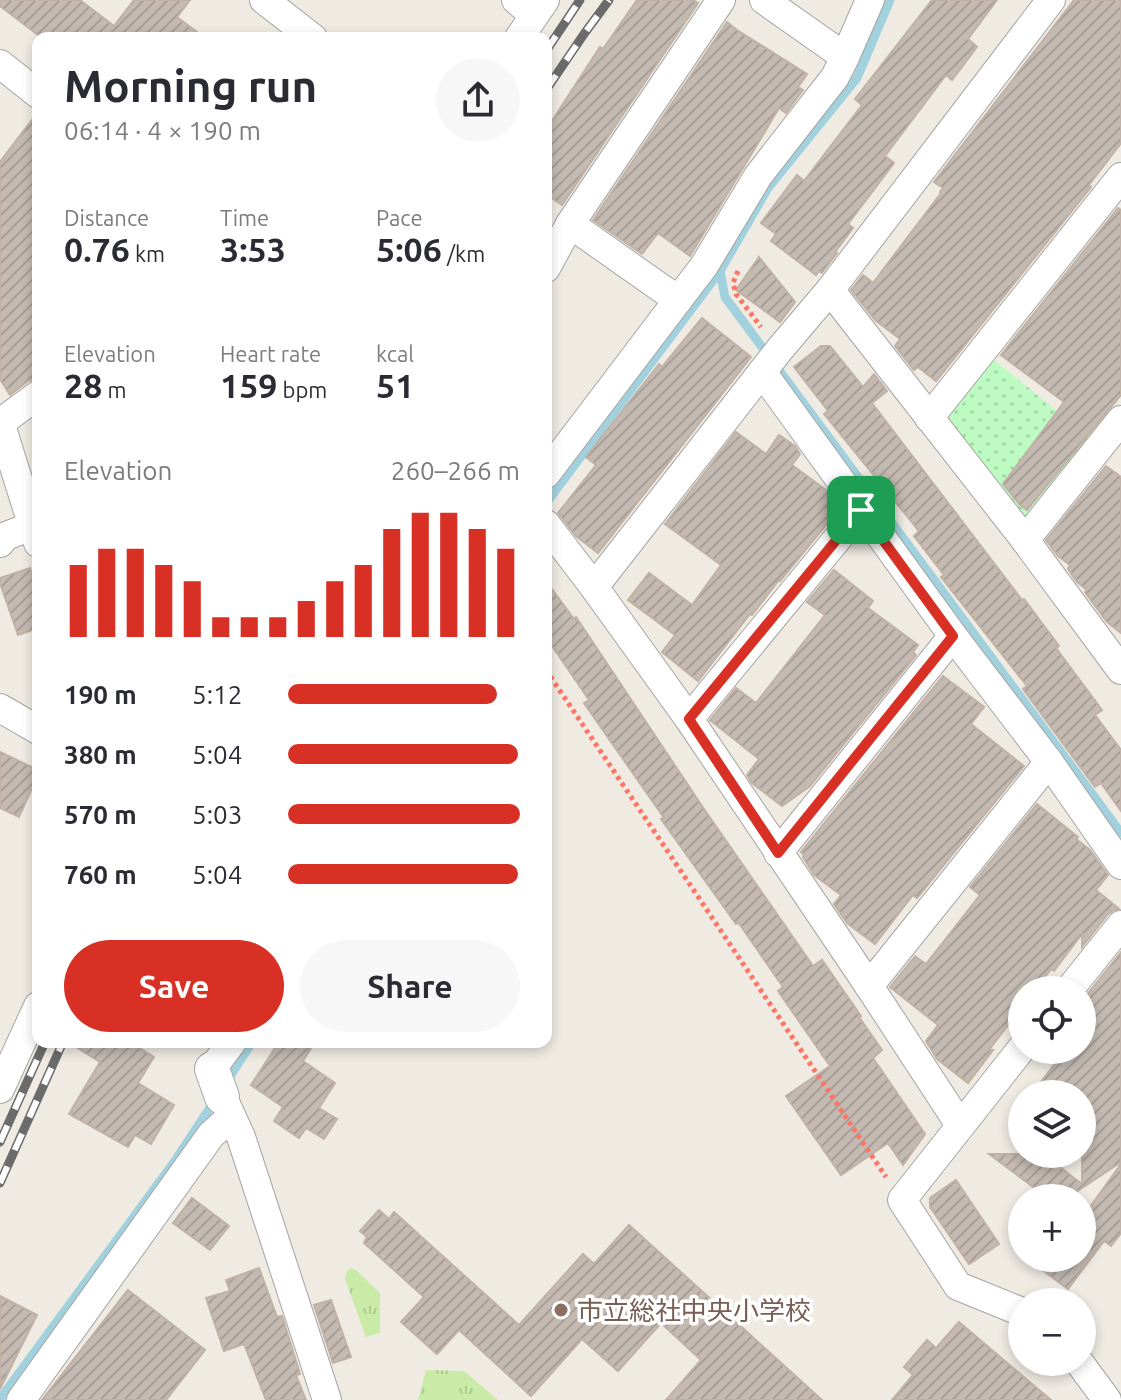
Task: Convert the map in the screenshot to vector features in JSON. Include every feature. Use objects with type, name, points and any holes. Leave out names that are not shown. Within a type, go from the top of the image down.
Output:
[{"type":"street","points":[[264,0],[305,32]]},
{"type":"street","points":[[552,257],[570,224],[721,0]]},
{"type":"street","points":[[764,0],[845,57]]},
{"type":"street","points":[[552,466],[704,266],[740,230],[758,176],[835,77],[870,0]]},
{"type":"street","points":[[594,587],[780,349],[830,290],[1051,0]]},
{"type":"street","points":[[0,64],[32,89]]},
{"type":"street","points":[[929,418],[1121,177]]},
{"type":"street","points":[[570,224],[678,300]]},
{"type":"street","points":[[830,290],[1120,667]]},
{"type":"street","points":[[762,372],[953,636],[1049,762],[1121,865]]},
{"type":"street","points":[[32,399],[0,422],[32,525]]},
{"type":"street","points":[[1025,540],[1121,420]]},
{"type":"street","points":[[689,719],[861,510]]},
{"type":"street","points":[[552,532],[689,719],[960,1125]]},
{"type":"street","points":[[0,543],[6,536],[32,535]]},
{"type":"street","points":[[778,853],[953,636]]},
{"type":"street","points":[[0,708],[32,727]]},
{"type":"street","points":[[869,986],[1049,762]]},
{"type":"street","points":[[1080,976],[1121,925]]},
{"type":"street","points":[[0,1089],[32,1019]]},
{"type":"street","points":[[1008,1306],[958,1286],[902,1200],[1009,1064]]},
{"type":"street","points":[[21,1400],[211,1135],[220,1074]]},
{"type":"street","points":[[220,1074],[327,1400]]},
{"type":"street","points":[[1089,1376],[1107,1400]]},
{"type":"path","points":[[740,230],[733,283],[736,294],[780,349]]},
{"type":"path","points":[[552,679],[902,1200]]},
{"type":"green space","points":[[993,359],[1093,440],[1027,528],[942,420]]},
{"type":"green space","points":[[350,1268],[380,1293],[380,1333],[366,1337],[345,1279]]},
{"type":"green space","points":[[426,1370],[464,1371],[498,1400],[418,1400]]},
{"type":"building","points":[[0,0],[80,0],[114,26],[134,0],[190,0],[177,17],[197,32],[34,32],[0,6]]},
{"type":"building","points":[[637,0],[693,0],[698,3],[562,205],[552,198],[552,121],[600,47],[603,49]]},
{"type":"building","points":[[932,0],[997,0],[968,39],[977,47],[952,80],[946,75],[885,156],[894,163],[848,224],[853,228],[837,253],[822,273],[819,271],[816,275],[771,241],[776,234],[761,223],[797,175],[804,181],[862,105],[855,99]]},
{"type":"building","points":[[1074,0],[1121,0],[1121,143],[1089,185],[1091,187],[936,381],[918,367],[914,370],[895,346],[900,339],[875,320],[851,290],[863,275],[873,283],[941,193],[943,188],[934,182]]},
{"type":"building","points":[[727,22],[807,74],[798,87],[803,90],[786,113],[779,108],[690,256],[658,233],[642,254],[593,220]]},
{"type":"building","points":[[32,120],[32,380],[10,395],[0,379],[0,162]]},
{"type":"building","points":[[1118,208],[1121,210],[1121,395],[1027,510],[1003,484],[1064,402],[1001,355]]},
{"type":"building","points":[[759,257],[795,302],[780,322],[736,290]]},
{"type":"building","points":[[702,318],[751,357],[598,553],[576,536],[558,513],[596,465],[586,457],[659,364],[662,367]]},
{"type":"building","points":[[821,346],[830,346],[863,387],[874,374],[887,391],[872,403],[1024,599],[1102,710],[1095,715],[1121,750],[1121,811],[1101,783],[1095,787],[1023,689],[1027,686],[941,577],[944,575],[914,536],[919,531],[824,414],[828,411],[794,367]]},
{"type":"building","points":[[736,432],[766,454],[779,435],[795,446],[800,454],[792,465],[826,490],[840,508],[698,681],[662,652],[675,635],[628,600],[649,573],[692,605],[721,565],[665,524]]},
{"type":"building","points":[[1106,466],[1121,477],[1121,633],[1107,622],[1085,592],[1087,590],[1068,569],[1070,565],[1058,556],[1046,540]]},
{"type":"building","points":[[30,568],[32,630],[18,635],[0,578]]},
{"type":"building","points":[[834,570],[873,601],[868,608],[918,645],[913,652],[916,655],[810,786],[782,806],[752,783],[747,775],[759,759],[710,720],[736,688],[756,703],[825,615],[807,602]]},
{"type":"building","points":[[552,589],[574,619],[576,617],[813,966],[822,960],[882,1050],[873,1058],[925,1134],[903,1165],[888,1143],[841,1175],[786,1096],[830,1066],[778,991],[783,987],[661,819],[664,818],[584,703],[589,700],[552,646]]},
{"type":"building","points":[[943,676],[984,707],[971,724],[1024,766],[917,898],[913,895],[875,944],[847,923],[834,904],[841,895],[814,875],[801,852]]},
{"type":"building","points":[[0,752],[32,767],[32,788],[19,817],[0,808]]},
{"type":"building","points":[[1037,804],[1090,850],[1108,875],[1096,890],[1119,909],[1108,914],[1082,947],[1082,934],[1054,971],[1051,969],[1046,976],[1008,976],[1008,1025],[968,1083],[937,1059],[926,1041],[938,1025],[890,987],[915,956],[926,964],[980,895],[970,887]]},
{"type":"building","points":[[1121,952],[1121,1162],[1088,1184],[1082,1184],[1082,1168],[1096,1168],[1096,1080],[1042,1080],[1054,1064],[1096,1064],[1096,983]]},
{"type":"building","points":[[78,1048],[140,1048],[154,1057],[138,1083],[174,1105],[151,1144],[135,1135],[128,1147],[69,1114],[100,1062]]},
{"type":"building","points":[[275,1048],[311,1048],[303,1061],[335,1083],[319,1108],[337,1119],[324,1139],[306,1128],[299,1138],[274,1121],[283,1107],[251,1085]]},
{"type":"building","points":[[989,1154],[1008,1154],[1008,1168],[1061,1168],[1082,1184],[1029,1184]]},
{"type":"building","points":[[1121,1164],[1121,1233],[1111,1246],[1104,1241],[1096,1252],[1096,1199]]},
{"type":"building","points":[[956,1180],[999,1244],[969,1264],[930,1207],[930,1198]]},
{"type":"building","points":[[192,1198],[229,1226],[210,1250],[173,1223]]},
{"type":"building","points":[[379,1210],[389,1219],[394,1212],[519,1325],[583,1254],[594,1264],[629,1225],[822,1400],[666,1400],[701,1360],[661,1323],[618,1371],[582,1339],[531,1396],[459,1330],[437,1354],[401,1322],[424,1297],[364,1243],[367,1237],[360,1231]]},
{"type":"building","points":[[259,1268],[277,1317],[282,1316],[300,1374],[296,1375],[306,1400],[266,1400],[244,1344],[224,1351],[206,1298],[230,1291],[226,1280]]},
{"type":"building","points":[[1045,1272],[1081,1272],[1067,1288]]},
{"type":"building","points":[[128,1290],[205,1350],[166,1400],[42,1400]]},
{"type":"building","points":[[0,1296],[37,1315],[0,1389]]},
{"type":"building","points":[[331,1300],[351,1357],[333,1363],[314,1305]]},
{"type":"building","points":[[959,1322],[1008,1364],[1008,1376],[1023,1376],[1051,1400],[892,1400],[913,1375],[904,1367],[927,1340],[936,1348]]},
{"type":"waterway","points":[[552,495],[720,271],[768,188],[857,78],[890,0]]},
{"type":"waterway","points":[[720,271],[725,297],[1121,833]]},
{"type":"waterway","points":[[225,1084],[248,1048]]},
{"type":"waterway","points":[[0,1399],[175,1161],[215,1100]]},
{"type":"railway","points":[[552,42],[580,0]]},
{"type":"railway","points":[[552,81],[609,0]]},
{"type":"railway","points":[[0,1142],[42,1048]]},
{"type":"railway","points":[[0,1183],[60,1048]]},
{"type":"place","name":"市立総社中央小学校","points":[[561,1310]]},
{"type":"route","points":[[861,510],[953,636],[778,853],[689,719],[861,510]]}]
